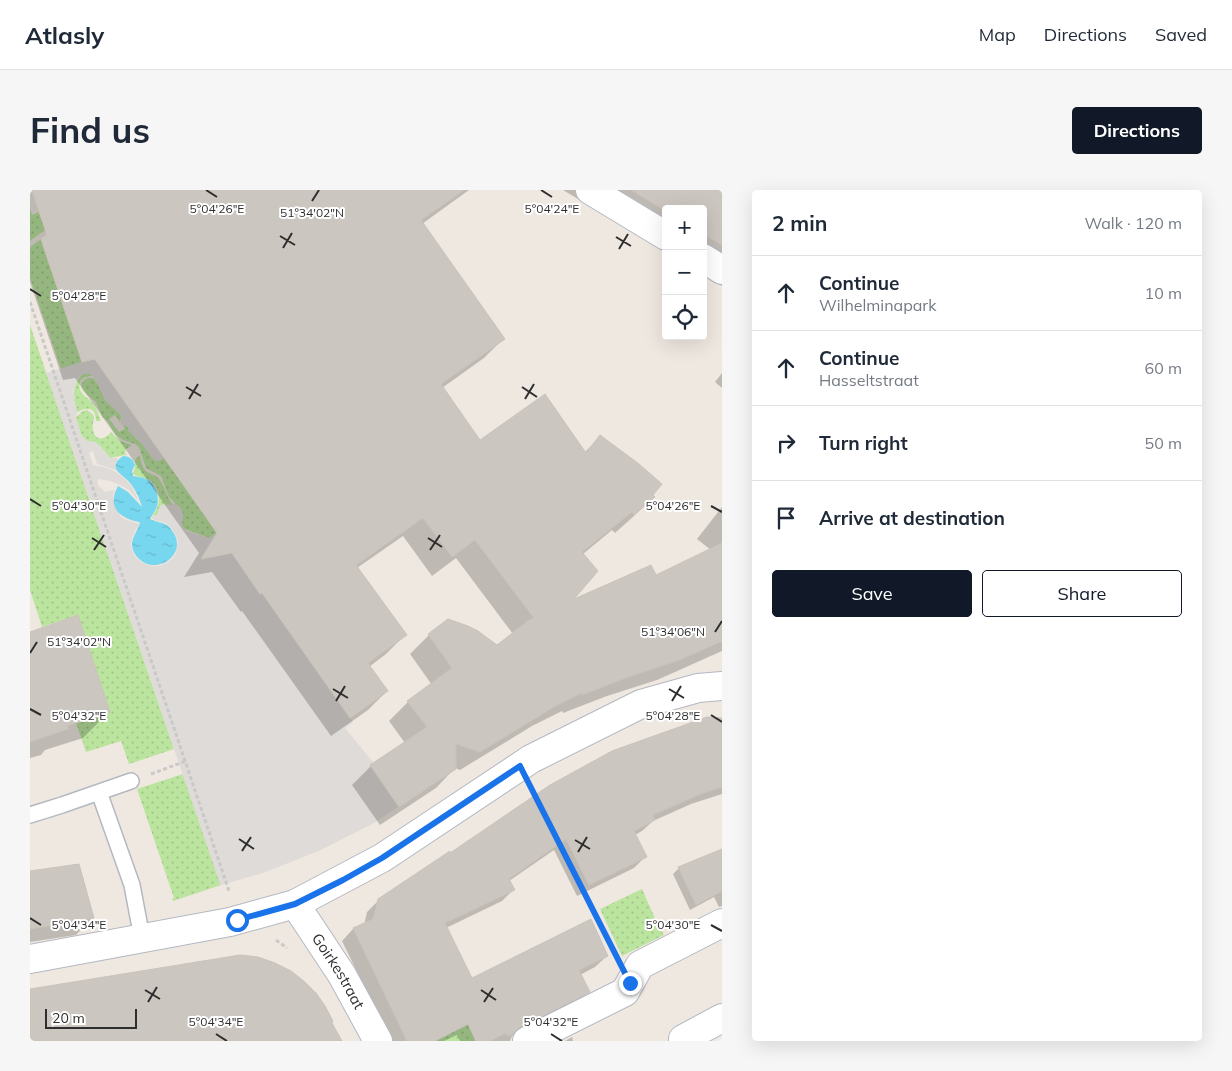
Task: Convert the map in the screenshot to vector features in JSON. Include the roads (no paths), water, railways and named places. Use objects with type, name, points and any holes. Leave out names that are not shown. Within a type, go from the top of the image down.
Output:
[{"type":"street","points":[[590,190],[662,234]]},
{"type":"street","points":[[707,261],[722,270]]},
{"type":"street","points":[[30,959],[237,920],[295,904],[382,858],[531,759],[641,704],[698,688],[722,686]]},
{"type":"street","name":"Goirkestraat","points":[[295,904],[342,975],[378,1041]]},
{"type":"street","points":[[527,1041],[625,992],[635,974],[722,922]]},
{"type":"street","points":[[684,1041],[683,1038],[722,1018]]},
{"type":"lane","points":[[30,815],[131,781]]},
{"type":"lane","points":[[99,792],[132,885],[142,938]]},
{"type":"water","points":[[123,456],[130,458],[135,465],[132,471],[133,476],[143,478],[152,483],[158,495],[156,509],[150,519],[171,528],[177,540],[177,548],[174,555],[161,564],[146,563],[137,557],[132,542],[140,523],[125,518],[116,510],[114,505],[118,486],[128,492],[142,507],[134,488],[116,469],[117,461]]}]
